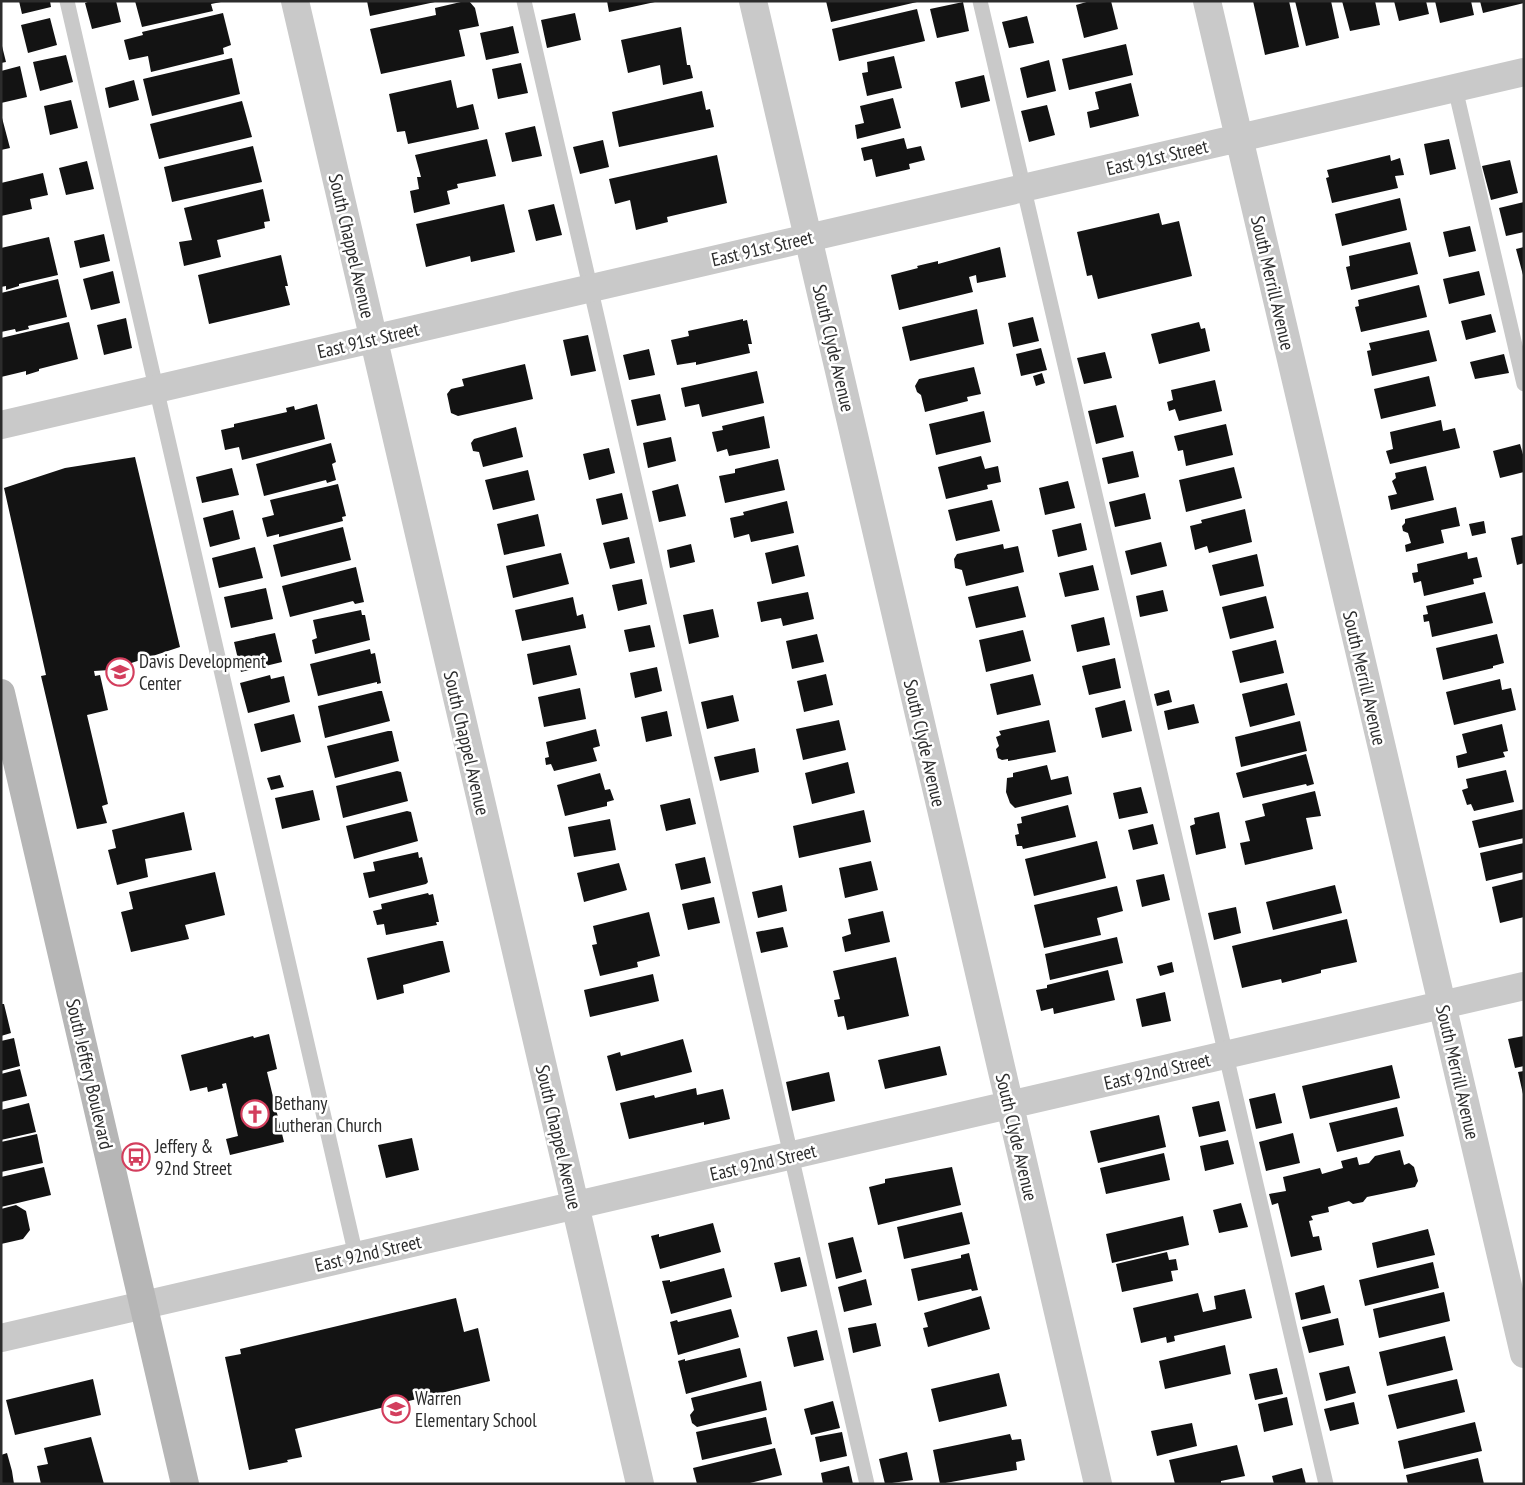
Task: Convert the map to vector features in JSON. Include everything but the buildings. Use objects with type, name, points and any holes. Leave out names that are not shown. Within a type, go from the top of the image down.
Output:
[{"type":"main road","name":"South Jeffery Boulevard","points":[[1,693],[185,1484]]},
{"type":"street","name":"South Chappel Avenue","points":[[295,1],[640,1484]]},
{"type":"street","name":"South Clyde Avenue","points":[[753,1],[1098,1484]]},
{"type":"street","name":"South Merrill Avenue","points":[[1207,1],[1524,1354]]},
{"type":"street","name":"East 91st Street","points":[[1,425],[1524,72]]},
{"type":"street","name":"East 92nd Street","points":[[1,1338],[1524,986]]},
{"type":"lane","points":[[67,1],[356,1256]]},
{"type":"lane","points":[[524,1],[867,1484]]},
{"type":"lane","points":[[980,1],[1326,1484]]},
{"type":"lane","points":[[1455,88],[1524,384]]},
{"type":"place","name":"Davis Development Center","points":[[120,672]]},
{"type":"place","name":"Bethany Lutheran Church","points":[[255,1114]]},
{"type":"place","name":"Jeffery & 92nd Street","points":[[136,1157]]},
{"type":"place","name":"Warren Elementary School","points":[[396,1409]]}]
